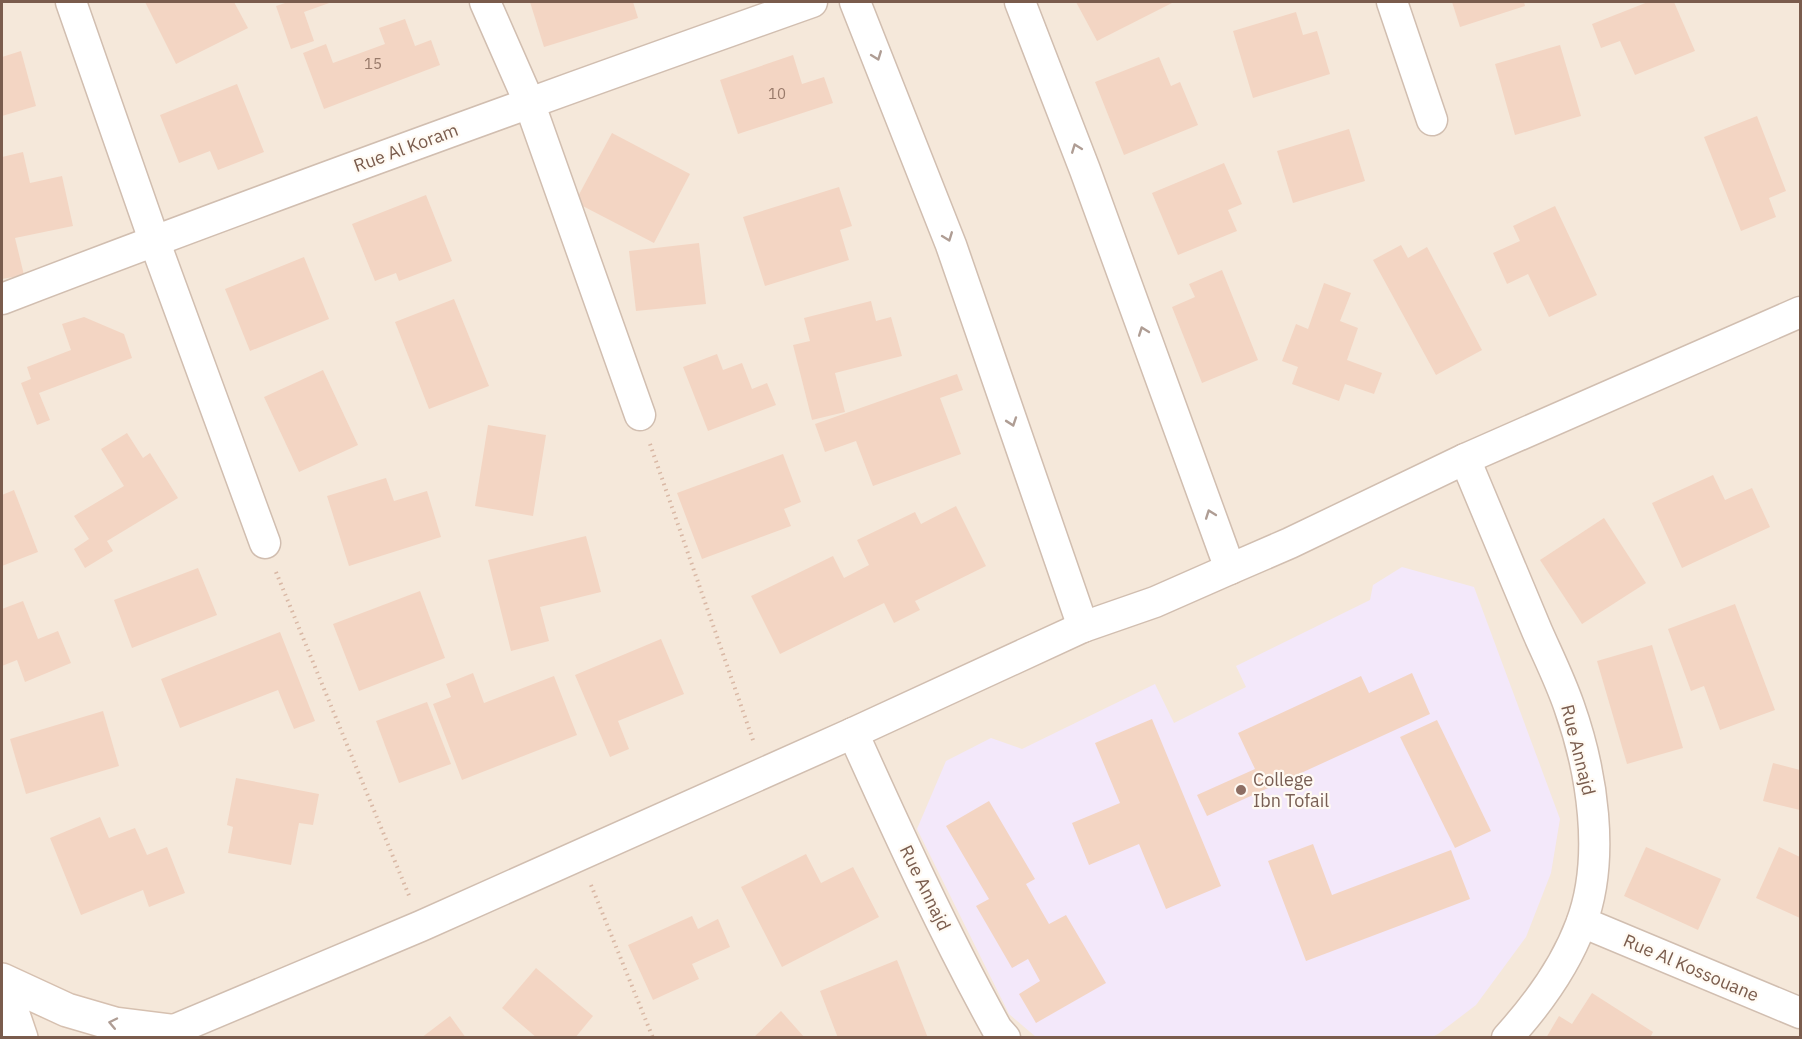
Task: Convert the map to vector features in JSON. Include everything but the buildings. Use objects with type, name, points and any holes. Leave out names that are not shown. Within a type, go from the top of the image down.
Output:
[{"type":"street","points":[[71,2],[154,240],[265,543]]},
{"type":"street","points":[[485,2],[529,102],[640,415]]},
{"type":"street","name":"Rue Al Koram","points":[[2,299],[154,240],[529,102],[812,2]]},
{"type":"street","points":[[855,2],[951,245],[1083,627]]},
{"type":"street","points":[[1020,2],[1085,170],[1230,569]]},
{"type":"street","points":[[1392,2],[1432,120]]},
{"type":"street","points":[[2,981],[77,1013],[163,1035],[422,927],[1083,627],[1155,602],[1290,543],[1465,459],[1800,312]]},
{"type":"street","name":"Rue Annajd","points":[[1465,459],[1569,706],[1589,779],[1595,835],[1592,881],[1582,922],[1568,954],[1547,990],[1507,1038]]},
{"type":"street","name":"Rue Annajd","points":[[853,733],[962,965],[997,1029],[1005,1038]]},
{"type":"street","name":"Rue Al Kossouane","points":[[1582,922],[1800,1013]]},
{"type":"street","points":[[2,981],[21,1038]]},
{"type":"path","points":[[640,415],[764,773]]},
{"type":"path","points":[[265,543],[422,927]]},
{"type":"path","points":[[579,856],[653,1038]]},
{"type":"shaded area","points":[[2,2],[1800,2],[1800,1037],[2,1037]]},
{"type":"shaded area","name":"College Ibn Tofail","points":[[1402,567],[1474,587],[1560,819],[1551,873],[1526,937],[1476,1005],[1430,1038],[1036,1037],[1009,1014],[917,829],[946,761],[991,738],[1022,749],[1155,684],[1174,723],[1246,687],[1236,666],[1370,600],[1373,585]]},
{"type":"place","name":"College Ibn Tofail","points":[[1241,790]]}]
